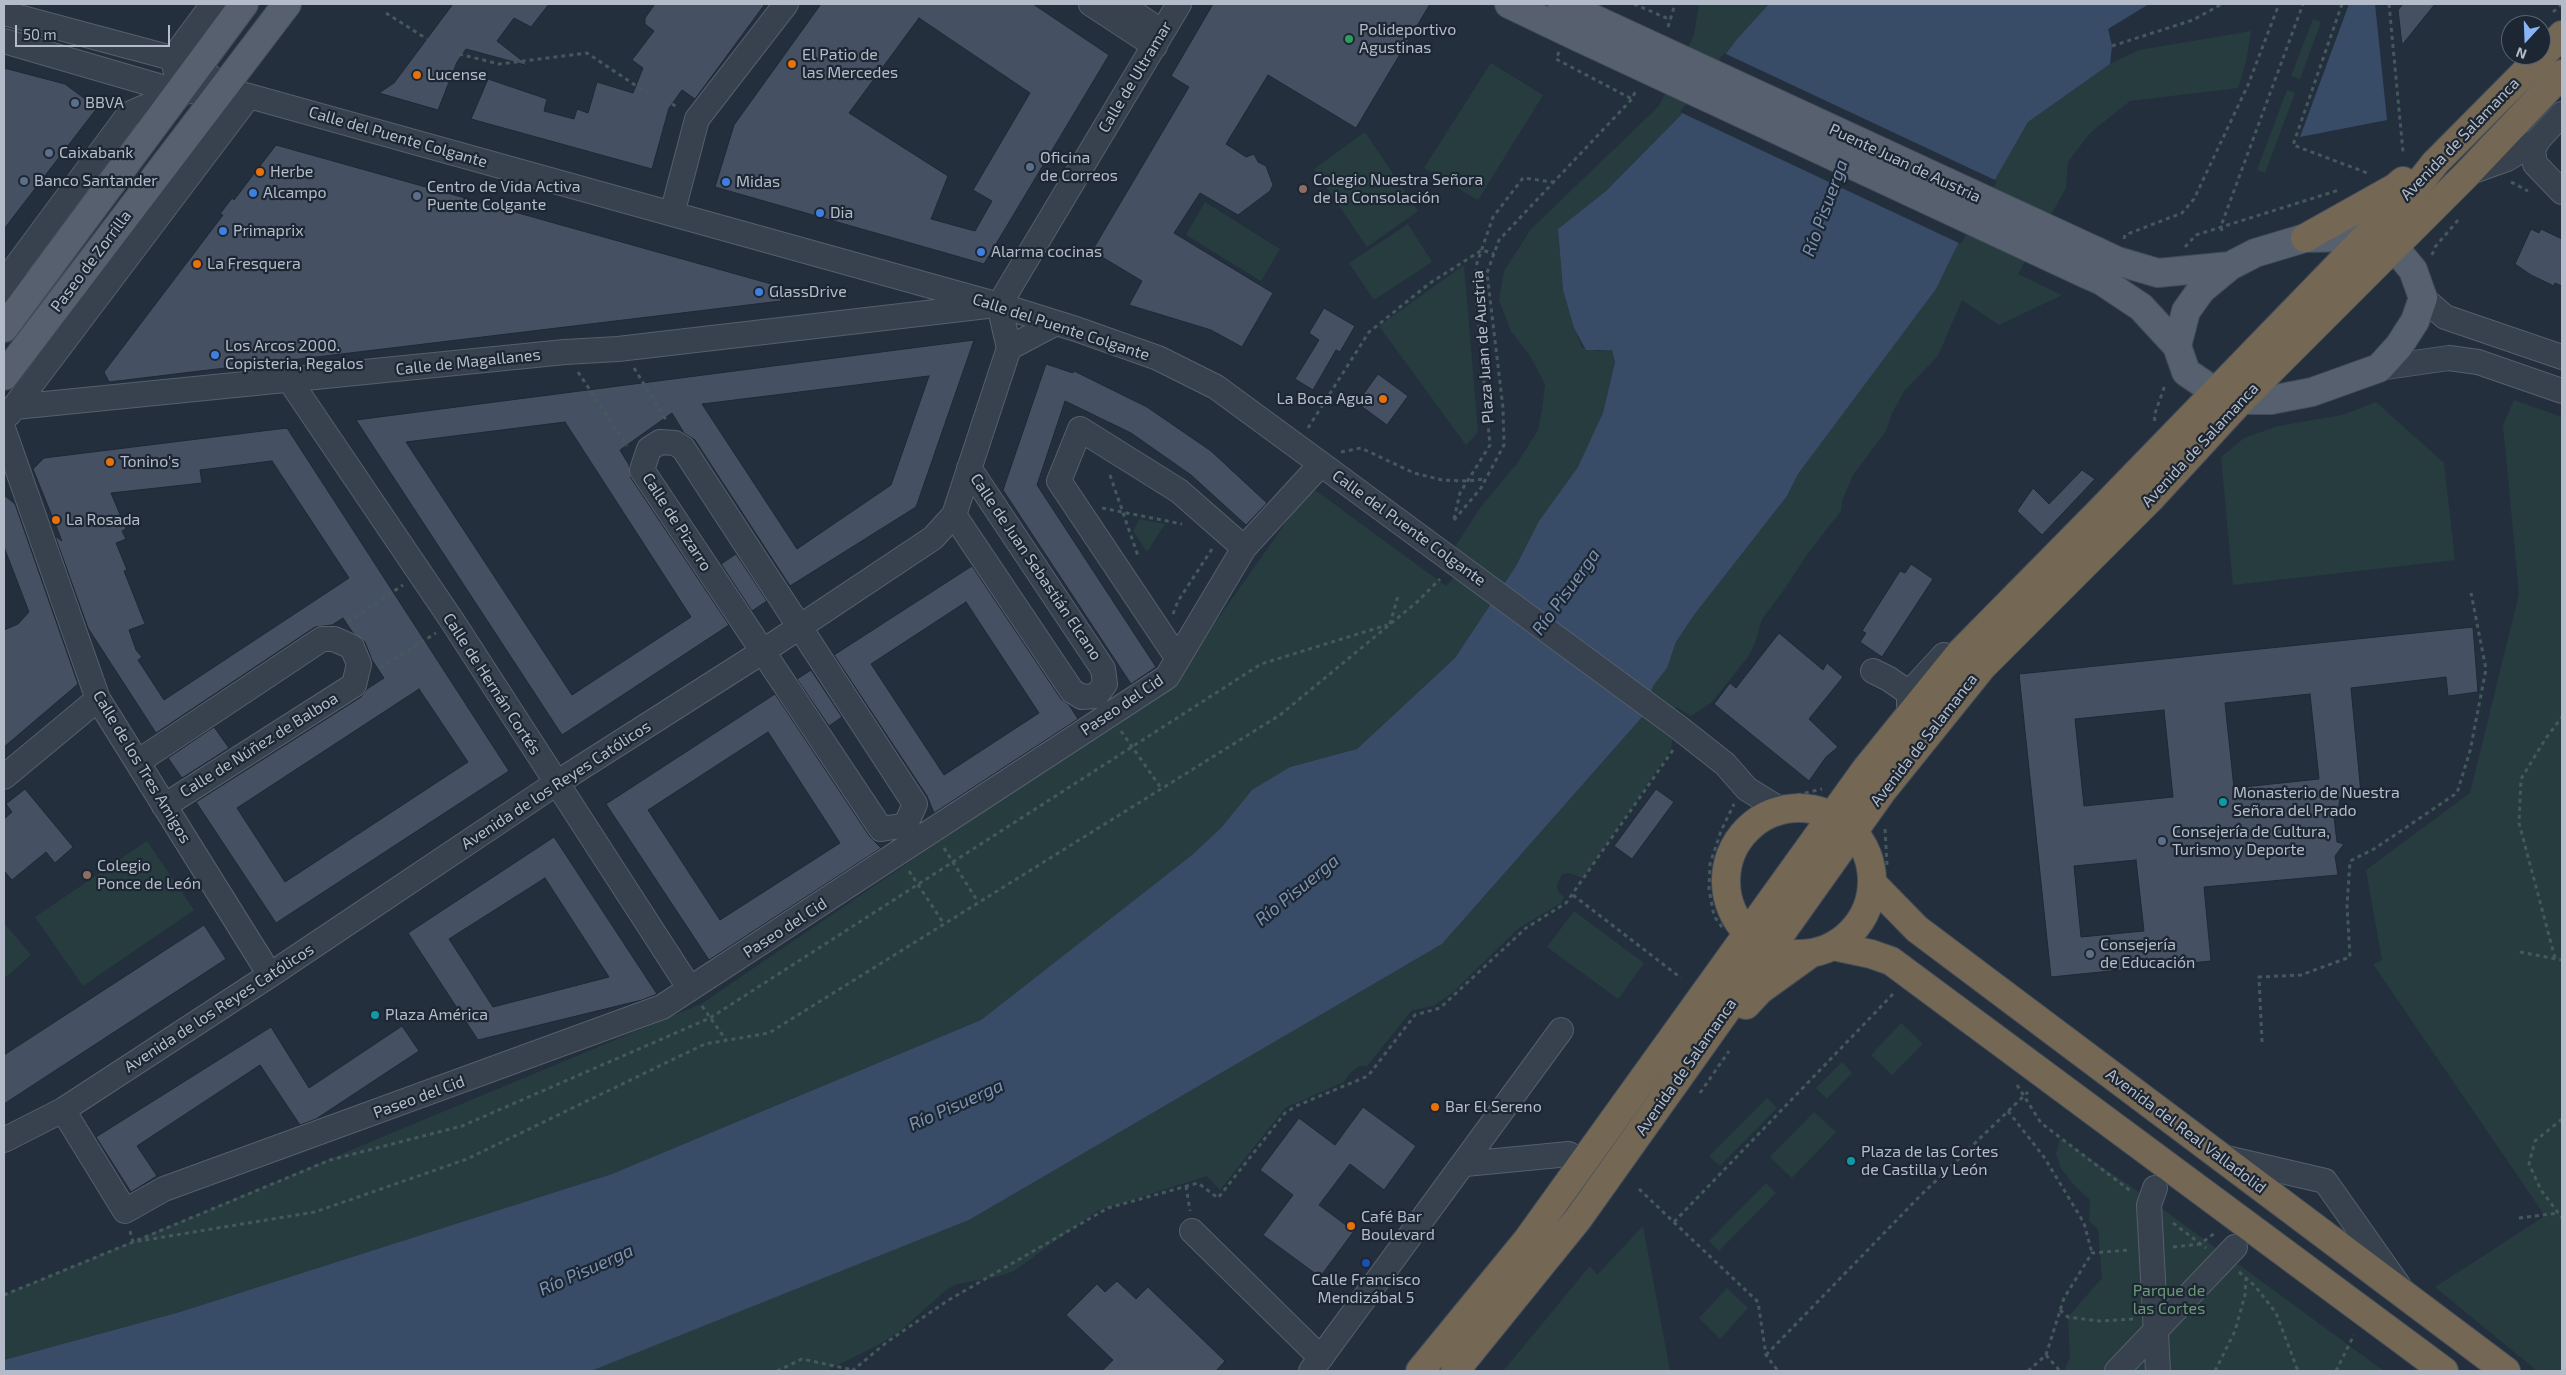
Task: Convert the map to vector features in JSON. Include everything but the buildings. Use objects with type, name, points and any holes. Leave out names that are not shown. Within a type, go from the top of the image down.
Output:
[{"type":"highway","name":"Avenida de Salamanca","points":[[1455,1371],[1578,1219],[1771,948],[1843,824],[1909,703],[2067,545],[2363,237],[2424,177],[2434,163],[2562,35]]},
{"type":"highway","name":"Avenida de Salamanca","points":[[1420,1371],[1528,1239],[1580,1153],[1748,933],[1843,824],[1898,769],[1982,667],[2168,480],[2241,400],[2468,173],[2562,74]]},
{"type":"highway","points":[[2305,238],[2396,188],[2418,170],[2434,163]]},
{"type":"highway","points":[[1710,1033],[1727,1031],[1760,990],[1821,950],[1852,931],[1863,917],[1880,878],[1870,864],[1864,846],[1843,824],[1816,810],[1798,808],[1781,810],[1763,817],[1747,828],[1736,844],[1728,862],[1726,880],[1728,900],[1736,917],[1748,933],[1771,948],[1788,953],[1821,950],[1872,954],[1891,961],[2444,1371]]},
{"type":"highway","name":"Avenida del Real Valladolid","points":[[1880,878],[1917,929],[2506,1371]]},
{"type":"main road","name":"Paseo de Zorrilla","points":[[4,328],[179,92],[186,62],[244,4]]},
{"type":"main road","name":"Paseo de Zorrilla","points":[[4,376],[287,4]]},
{"type":"main road","points":[[1509,4],[1577,34]]},
{"type":"main road","points":[[1562,4],[1577,34]]},
{"type":"main road","name":"Puente Juan de Austria","points":[[1577,34],[2100,262],[2158,273],[2230,266]]},
{"type":"main road","points":[[2363,237],[2393,246],[2413,270],[2423,298],[2415,321],[2399,346],[2379,368],[2312,392],[2271,400],[2241,400],[2214,392],[2186,372],[2177,346],[2186,311],[2201,290],[2230,266],[2255,253],[2305,238],[2363,237]]},
{"type":"main road","name":"Puente Juan de Austria","points":[[2100,262],[2102,281],[2142,307],[2155,318],[2177,346]]},
{"type":"street","points":[[186,62],[213,4]]},
{"type":"street","points":[[672,214],[697,119],[786,4]]},
{"type":"street","points":[[1091,4],[1158,39]]},
{"type":"street","points":[[1122,4],[1158,39]]},
{"type":"street","name":"Calle de Ultramar","points":[[999,305],[1179,4]]},
{"type":"street","points":[[4,14],[186,62],[222,89]]},
{"type":"street","name":"Calle del Puente Colgante","points":[[4,41],[179,92],[222,89],[249,96],[999,305],[1158,358],[1216,387],[1682,730],[1725,764],[1747,789],[1781,810]]},
{"type":"street","points":[[4,322],[15,268],[130,114],[179,92]]},
{"type":"street","points":[[9,414],[249,96]]},
{"type":"street","name":"Avenida de Salamanca","points":[[2468,173],[2507,159],[2538,140],[2562,114]]},
{"type":"street","points":[[2538,140],[2533,150],[2535,164],[2562,192]]},
{"type":"street","points":[[920,284],[928,299],[922,314]]},
{"type":"street","points":[[2423,298],[2445,317],[2562,358]]},
{"type":"street","points":[[999,305],[1009,348],[1056,323]]},
{"type":"street","name":"Calle de Magallanes","points":[[9,414],[290,381],[565,352],[622,349],[999,305]]},
{"type":"street","name":"Avenida de los Reyes Católicos","points":[[4,1140],[63,1110],[270,975],[555,784],[762,652],[933,538],[954,515],[1009,348]]},
{"type":"street","points":[[2379,368],[2449,358],[2478,362],[2562,391]]},
{"type":"street","name":"Calle de Hernán Cortés","points":[[290,381],[453,622],[555,784],[690,989]]},
{"type":"street","points":[[1178,659],[1059,481],[1080,429],[1179,491],[1237,540]]},
{"type":"street","name":"Calle de los Tres Amigos","points":[[4,431],[98,699],[139,761],[164,806],[270,975]]},
{"type":"street","name":"Calle de Pizarro","points":[[660,442],[675,443],[683,448],[915,804],[906,822],[901,826],[881,829],[642,470],[648,449],[660,442]]},
{"type":"street","name":"Paseo del Cid","points":[[63,1110],[125,1211],[164,1189],[662,1007],[1166,677],[1178,659],[1237,540],[1321,464]]},
{"type":"street","name":"Calle de Juan Sebastián Elcano","points":[[954,515],[1072,691],[1082,697],[1096,696],[1105,684],[1104,669],[970,468]]},
{"type":"street","points":[[139,761],[322,639]]},
{"type":"street","name":"Calle de Núñez de Balboa","points":[[164,806],[354,685],[359,664],[352,647],[334,639],[322,639]]},
{"type":"street","points":[[1873,672],[1889,679],[1909,703]]},
{"type":"street","points":[[4,777],[98,699]]},
{"type":"street","points":[[1192,1231],[1316,1364],[1465,1164],[1561,1030]]},
{"type":"street","points":[[1465,1164],[1580,1153]]},
{"type":"street","points":[[2220,1156],[2325,1181],[2405,1296]]},
{"type":"street","points":[[2152,1197],[2151,1249],[2158,1371]]},
{"type":"street","points":[[2117,1371],[2156,1324],[2228,1253]]},
{"type":"path","points":[[1634,4],[1671,20]]},
{"type":"path","points":[[1667,29],[1675,4]]},
{"type":"path","points":[[2112,46],[2193,20],[2222,4]]},
{"type":"path","points":[[2100,262],[2125,236],[2182,213],[2194,199],[2248,85],[2279,4]]},
{"type":"path","points":[[2222,231],[2220,226],[2303,4]]},
{"type":"path","points":[[2342,4],[2293,145],[2379,177]]},
{"type":"path","points":[[2389,4],[2403,152]]},
{"type":"path","points":[[386,13],[427,39]]},
{"type":"path","points":[[1577,34],[1556,59],[1632,99]]},
{"type":"path","points":[[459,54],[499,64],[587,53],[646,93]]},
{"type":"path","points":[[1494,254],[1482,250],[1430,283],[1369,332],[1305,434],[1321,464],[1344,450],[1361,448],[1414,473],[1442,480],[1467,482],[1486,479],[1504,446],[1503,408],[1487,273],[1494,254],[1499,240],[1632,99],[1640,81]]},
{"type":"path","name":"Plaza Juan de Austria","points":[[1486,479],[1454,520],[1460,493],[1490,445],[1476,296],[1476,266],[1493,218],[1523,178],[1554,182]]},
{"type":"path","points":[[2181,254],[2196,235],[2342,189]]},
{"type":"path","points":[[622,349],[683,448]]},
{"type":"path","points":[[565,352],[642,470]]},
{"type":"path","points":[[1098,439],[1141,566]]},
{"type":"path","points":[[1074,502],[1191,525]]},
{"type":"path","points":[[1164,638],[1178,601],[1207,554],[1237,540]]},
{"type":"path","points":[[4,1295],[133,1242],[315,1212],[467,1159],[705,1044],[769,1032],[1280,714],[1417,602],[1456,563]]},
{"type":"path","points":[[322,639],[420,574]]},
{"type":"path","points":[[2262,1042],[2259,977],[2301,975],[2350,957],[2347,906],[2350,861],[2374,849],[2457,793],[2470,751],[2486,669],[2471,592]]},
{"type":"path","points":[[1390,624],[1398,596]]},
{"type":"path","name":"Calle de Núñez de Balboa","points":[[354,685],[453,622]]},
{"type":"path","points":[[1108,714],[1162,788]]},
{"type":"path","points":[[2554,958],[2520,823],[2521,779],[2546,738],[2562,717]]},
{"type":"path","points":[[777,1371],[802,1359],[853,1371],[886,1342],[947,1300],[1108,1208],[1198,1183],[1218,1198],[1285,1114],[1296,1106],[1368,1076],[1415,1015],[1440,1008],[1526,928],[1566,903],[1573,896],[1682,730]]},
{"type":"path","name":"Avenida de Salamanca","points":[[1880,878],[1887,825]]},
{"type":"path","points":[[932,830],[978,902]]},
{"type":"path","points":[[898,854],[944,924]]},
{"type":"path","points":[[1573,896],[1681,978]]},
{"type":"path","points":[[2520,952],[2562,960]]},
{"type":"path","points":[[690,989],[726,1040]]},
{"type":"path","points":[[1674,1222],[1896,991]]},
{"type":"path","points":[[2014,1078],[2023,1096],[2041,1122],[2152,1197],[2200,1244]]},
{"type":"path","points":[[1766,1355],[1920,1197],[2029,1091]]},
{"type":"path","points":[[2008,1111],[2044,1157],[2079,1215],[2092,1253]]},
{"type":"path","points":[[2562,1119],[2535,1141],[2529,1164],[2541,1190],[2562,1218]]},
{"type":"path","points":[[1639,1189],[1758,1302],[1766,1355],[1778,1371]]},
{"type":"path","points":[[2519,1218],[2559,1213]]},
{"type":"path","points":[[2200,1244],[2216,1233]]},
{"type":"path","points":[[2092,1253],[2200,1244],[2228,1253],[2246,1278],[2276,1313],[2298,1371]]},
{"type":"path","points":[[2028,1371],[2046,1354],[2064,1298],[2092,1253]]},
{"type":"path","points":[[2215,1371],[2235,1331],[2245,1295],[2246,1278]]},
{"type":"path","points":[[2060,1310],[2068,1318],[2156,1324]]},
{"type":"path","points":[[2336,1371],[2354,1335]]},
{"type":"path","points":[[2046,1354],[2060,1371]]},
{"type":"green space","points":[[1699,4],[1769,4],[1737,39],[1680,116],[1606,191],[1558,229],[1563,290],[1574,328],[1582,347],[1598,351],[1612,349],[1615,362],[1603,413],[1595,433],[1578,467],[1539,521],[1516,566],[1455,658],[1357,749],[1290,767],[1192,855],[981,1020],[612,1174],[180,1312],[4,1360],[4,1295],[701,1004],[1173,682],[1311,487],[1446,586],[1453,578],[1464,583],[1479,564],[1455,547],[1480,508],[1518,462],[1538,430],[1542,410],[1545,384],[1530,356],[1511,331],[1499,300],[1504,271],[1531,229],[1659,106],[1694,35]]},
{"type":"green space","points":[[2313,19],[2321,22],[2300,79],[2291,76]]},
{"type":"green space","points":[[2251,31],[2246,62],[2238,88],[2130,101],[2090,133],[2068,162],[2066,188],[2018,274],[2062,295],[1999,325],[1962,300],[1938,356],[1905,390],[1892,413],[1886,431],[1853,475],[1842,501],[1841,511],[1808,553],[1762,619],[1755,643],[1748,657],[1712,702],[1691,716],[1676,707],[1660,730],[1672,739],[1671,750],[1585,875],[1581,878],[1570,873],[1562,874],[1557,885],[1558,891],[1564,897],[1561,903],[1519,928],[1451,994],[1433,1006],[1412,1010],[1367,1066],[1359,1066],[1348,1075],[1344,1082],[1285,1108],[1220,1190],[1207,1176],[1097,1211],[1014,1271],[996,1277],[957,1284],[946,1290],[900,1331],[878,1345],[826,1371],[591,1371],[969,1220],[1442,944],[1643,716],[1653,686],[1667,668],[1676,642],[1694,615],[1787,496],[1798,474],[1936,289],[1957,246],[2028,122],[2110,64],[2139,50]]},
{"type":"green space","points":[[1491,63],[1543,95],[1478,200],[1424,168]]},
{"type":"green space","points":[[2287,90],[2295,93],[2265,173],[2257,170]]},
{"type":"green space","points":[[1365,132],[1418,211],[1367,247],[1314,169]]},
{"type":"green space","points":[[1205,202],[1280,249],[1261,281],[1186,235]]},
{"type":"green space","points":[[1408,224],[1432,262],[1374,300],[1349,263]]},
{"type":"green space","points":[[1464,265],[1478,432],[1466,445],[1379,326]]},
{"type":"green space","points":[[2514,400],[2562,417],[2562,1371],[2537,1371],[2435,1287],[2545,1216],[2373,964],[2382,960],[2366,870],[2470,793],[2519,594],[2503,425]]},
{"type":"green space","points":[[2376,402],[2444,463],[2455,560],[2233,585],[2221,457],[2244,438],[2278,426],[2342,415]]},
{"type":"green space","points":[[1139,519],[1165,524],[1147,552],[1133,531]]},
{"type":"green space","points":[[147,841],[194,910],[83,986],[35,917]]},
{"type":"green space","points":[[1574,911],[1644,963],[1618,999],[1547,947]]},
{"type":"green space","points":[[4,923],[31,955],[6,977],[4,975]]},
{"type":"green space","points":[[1901,1023],[1923,1044],[1892,1075],[1871,1055]]},
{"type":"green space","points":[[1842,1062],[1852,1073],[1827,1099],[1816,1088]]},
{"type":"green space","points":[[1767,1098],[1777,1108],[1720,1166],[1709,1156]]},
{"type":"green space","points":[[1814,1112],[1836,1132],[1792,1178],[1770,1157]]},
{"type":"green space","name":"Parque de las Cortes","points":[[2060,1138],[2149,1199],[2384,1371],[2064,1371],[2070,1357],[2068,1317],[2102,1278],[2098,1229],[2089,1221],[2090,1200],[2072,1183],[2061,1168],[2056,1154]]},
{"type":"green space","points":[[1766,1183],[1776,1193],[1719,1251],[1709,1241]]},
{"type":"green space","points":[[1643,1226],[1670,1371],[1503,1371],[1590,1266],[1597,1275]]},
{"type":"green space","points":[[1727,1288],[1748,1308],[1720,1339],[1699,1318]]},
{"type":"water","name":"Río Pisuerga","points":[[1769,4],[2149,4],[2108,29],[2112,46],[2110,64],[2028,122],[1957,246],[1936,289],[1798,474],[1787,496],[1694,615],[1676,642],[1667,668],[1653,686],[1643,716],[1442,944],[969,1220],[591,1371],[4,1371],[4,1360],[180,1312],[612,1174],[981,1020],[1192,855],[1222,827],[1252,790],[1290,767],[1357,749],[1455,658],[1516,566],[1539,521],[1578,467],[1603,413],[1615,362],[1612,350],[1586,350],[1574,328],[1563,290],[1558,229],[1606,191],[1680,116],[1737,39]]},
{"type":"water","points":[[2349,4],[2375,4],[2387,120],[2300,137]]},
{"type":"pier","points":[[1724,53],[1997,181],[1961,244],[1680,112]]},
{"type":"place","name":"Polideportivo Agustinas","points":[[1349,39]]},
{"type":"place","name":"El Patio de las Mercedes","points":[[792,64]]},
{"type":"place","name":"Lucense","points":[[417,75]]},
{"type":"place","name":"BBVA","points":[[75,103]]},
{"type":"place","name":"Caixabank","points":[[49,153]]},
{"type":"place","name":"Oficina de Correos","points":[[1030,167]]},
{"type":"place","name":"Herbe","points":[[260,172]]},
{"type":"place","name":"Banco Santander","points":[[24,181]]},
{"type":"place","name":"Midas","points":[[726,182]]},
{"type":"place","name":"Colegio Nuestra Señora de la Consolación","points":[[1303,189]]},
{"type":"place","name":"Alcampo","points":[[253,193]]},
{"type":"place","name":"Centro de Vida Activa Puente Colgante","points":[[417,196]]},
{"type":"place","name":"Dia","points":[[820,213]]},
{"type":"place","name":"Primaprix","points":[[223,231]]},
{"type":"place","name":"Alarma cocinas","points":[[981,252]]},
{"type":"place","name":"La Fresquera","points":[[197,264]]},
{"type":"place","name":"GlassDrive","points":[[759,292]]},
{"type":"place","name":"Los Arcos 2000. Copisteria, Regalos","points":[[215,355]]},
{"type":"place","name":"La Boca Agua","points":[[1383,399]]},
{"type":"place","name":"Tonino's","points":[[110,462]]},
{"type":"place","name":"La Rosada","points":[[56,520]]},
{"type":"place","name":"Monasterio de Nuestra Señora del Prado","points":[[2223,802]]},
{"type":"place","name":"Consejería de Cultura, Turismo y Deporte","points":[[2162,841]]},
{"type":"place","name":"Colegio Ponce de León","points":[[87,875]]},
{"type":"place","name":"Consejería de Educación","points":[[2090,954]]},
{"type":"place","name":"Plaza América","points":[[375,1015]]},
{"type":"place","name":"Bar El Sereno","points":[[1435,1107]]},
{"type":"place","name":"Plaza de las Cortes de Castilla y León","points":[[1851,1161]]},
{"type":"place","name":"Café Bar Boulevard","points":[[1351,1226]]},
{"type":"place","name":"Calle Francisco Mendizábal 5","points":[[1366,1263]]}]
